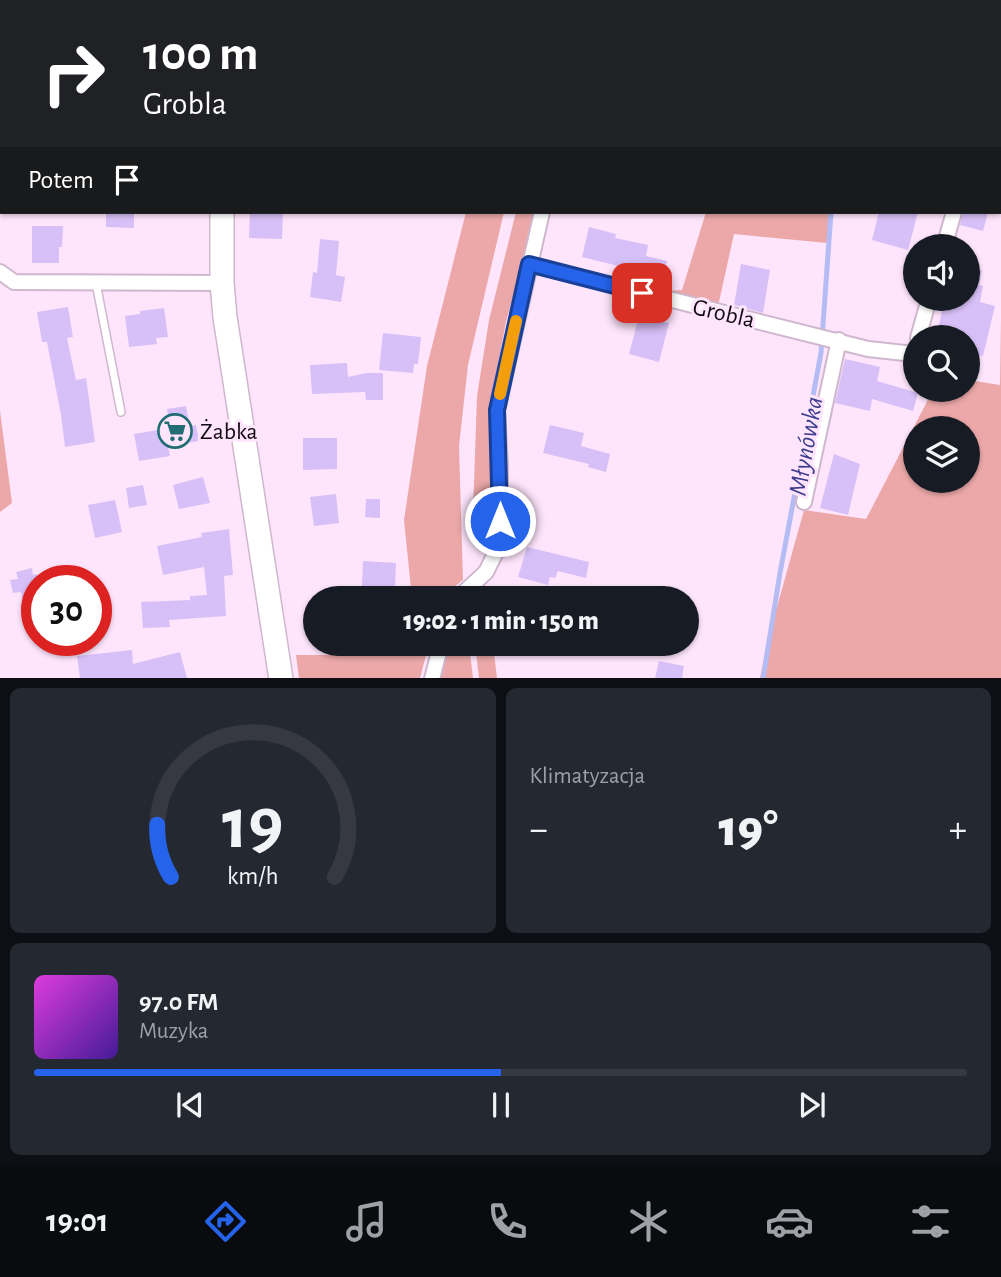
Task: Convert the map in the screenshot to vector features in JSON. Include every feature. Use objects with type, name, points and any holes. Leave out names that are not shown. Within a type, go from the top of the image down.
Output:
[{"type":"main road","points":[[222,214],[222,282],[281,678]]},
{"type":"street","points":[[471,586],[486,572],[496,552],[500,521],[497,410],[542,214]]},
{"type":"street","points":[[948,234],[953,214]]},
{"type":"street","name":"Grobla","points":[[529,264],[868,349],[903,353]]},
{"type":"street","points":[[0,271],[13,282],[222,282]]},
{"type":"street","points":[[804,502],[839,340]]},
{"type":"street","points":[[432,678],[438,656]]},
{"type":"lane","points":[[96,282],[121,412]]},
{"type":"shaded area","points":[[465,214],[504,214],[468,365],[459,446],[463,580],[455,586],[411,586],[404,520],[427,366]]},
{"type":"shaded area","points":[[516,214],[535,214],[506,322],[491,400],[491,498],[485,550],[479,546],[473,513],[477,396],[489,320]]},
{"type":"shaded area","points":[[705,214],[833,214],[827,243],[734,234],[717,311],[642,293],[682,290]]},
{"type":"shaded area","points":[[1001,318],[1001,678],[760,678],[804,510],[866,519],[903,448],[903,493],[980,493],[980,416],[919,416],[927,402],[980,402],[980,382],[1000,385]]},
{"type":"shaded area","points":[[0,411],[12,503],[0,512]]},
{"type":"shaded area","points":[[296,655],[426,656],[420,678],[299,678]]},
{"type":"shaded area","points":[[444,656],[470,656],[473,678],[439,678]]},
{"type":"shaded area","points":[[476,656],[494,656],[497,678],[479,678]]},
{"type":"building","points":[[106,214],[134,214],[134,228],[106,227]]},
{"type":"building","points":[[250,214],[283,214],[282,239],[249,238]]},
{"type":"building","points":[[878,214],[917,214],[912,234],[903,234],[903,249],[872,240]]},
{"type":"building","points":[[963,214],[987,214],[983,231],[960,225]]},
{"type":"building","points":[[32,226],[63,226],[59,263],[32,263]]},
{"type":"building","points":[[589,227],[616,234],[615,238],[648,245],[646,256],[667,261],[663,277],[582,257]]},
{"type":"building","points":[[320,239],[339,241],[336,275],[345,277],[341,302],[310,297],[313,272],[317,273]]},
{"type":"building","points":[[741,264],[770,270],[763,313],[734,305]]},
{"type":"building","points":[[980,302],[995,306],[983,356],[980,355],[980,325],[939,325],[942,311],[980,311]]},
{"type":"building","points":[[68,307],[73,337],[67,338],[76,380],[86,378],[95,442],[65,447],[47,342],[42,342],[37,312]]},
{"type":"building","points":[[164,308],[168,337],[156,338],[157,344],[129,347],[125,316]]},
{"type":"building","points":[[639,316],[669,323],[659,362],[629,354]]},
{"type":"building","points":[[383,333],[421,337],[418,364],[414,364],[413,373],[379,370]]},
{"type":"building","points":[[845,359],[880,367],[877,381],[903,389],[903,402],[916,402],[913,411],[872,399],[870,411],[835,403]]},
{"type":"building","points":[[347,363],[348,377],[383,373],[383,400],[366,400],[365,392],[312,394],[310,365]]},
{"type":"building","name":"Żabka","points":[[186,406],[190,426],[196,425],[199,441],[168,446],[170,456],[139,461],[134,434],[170,428],[167,409]]},
{"type":"building","points":[[550,425],[584,433],[581,446],[610,454],[606,472],[588,467],[589,464],[543,453]]},
{"type":"building","points":[[303,438],[337,438],[337,469],[303,470]]},
{"type":"building","points":[[834,454],[860,464],[848,515],[820,508]]},
{"type":"building","points":[[203,477],[210,503],[179,509],[173,485]]},
{"type":"building","points":[[143,485],[147,505],[129,508],[126,488]]},
{"type":"building","points":[[336,494],[339,523],[314,526],[310,497]]},
{"type":"building","points":[[366,499],[380,499],[380,518],[365,517]]},
{"type":"building","points":[[115,500],[122,532],[95,538],[88,505]]},
{"type":"building","points":[[229,529],[233,575],[224,576],[226,616],[169,620],[170,627],[143,628],[141,602],[190,600],[190,596],[207,595],[204,567],[163,575],[157,546],[202,537],[201,533]]},
{"type":"building","points":[[527,547],[589,562],[586,578],[558,571],[555,578],[550,577],[548,585],[518,577]]},
{"type":"building","points":[[363,561],[396,563],[395,586],[362,586]]},
{"type":"building","points":[[21,571],[21,592],[13,593],[10,580],[18,579],[16,572]]},
{"type":"building","points":[[132,650],[133,664],[180,652],[187,678],[80,678],[77,656],[112,656],[112,652]]},
{"type":"building","points":[[659,661],[684,666],[682,678],[655,678]]},
{"type":"waterway","name":"Młynówka","points":[[763,678],[821,353],[831,214]]},
{"type":"slow traffic","points":[[500,394],[516,321]]},
{"type":"place","name":"Żabka","points":[[175,431]]},
{"type":"route","points":[[500,521],[497,410],[529,264],[642,293]]}]
